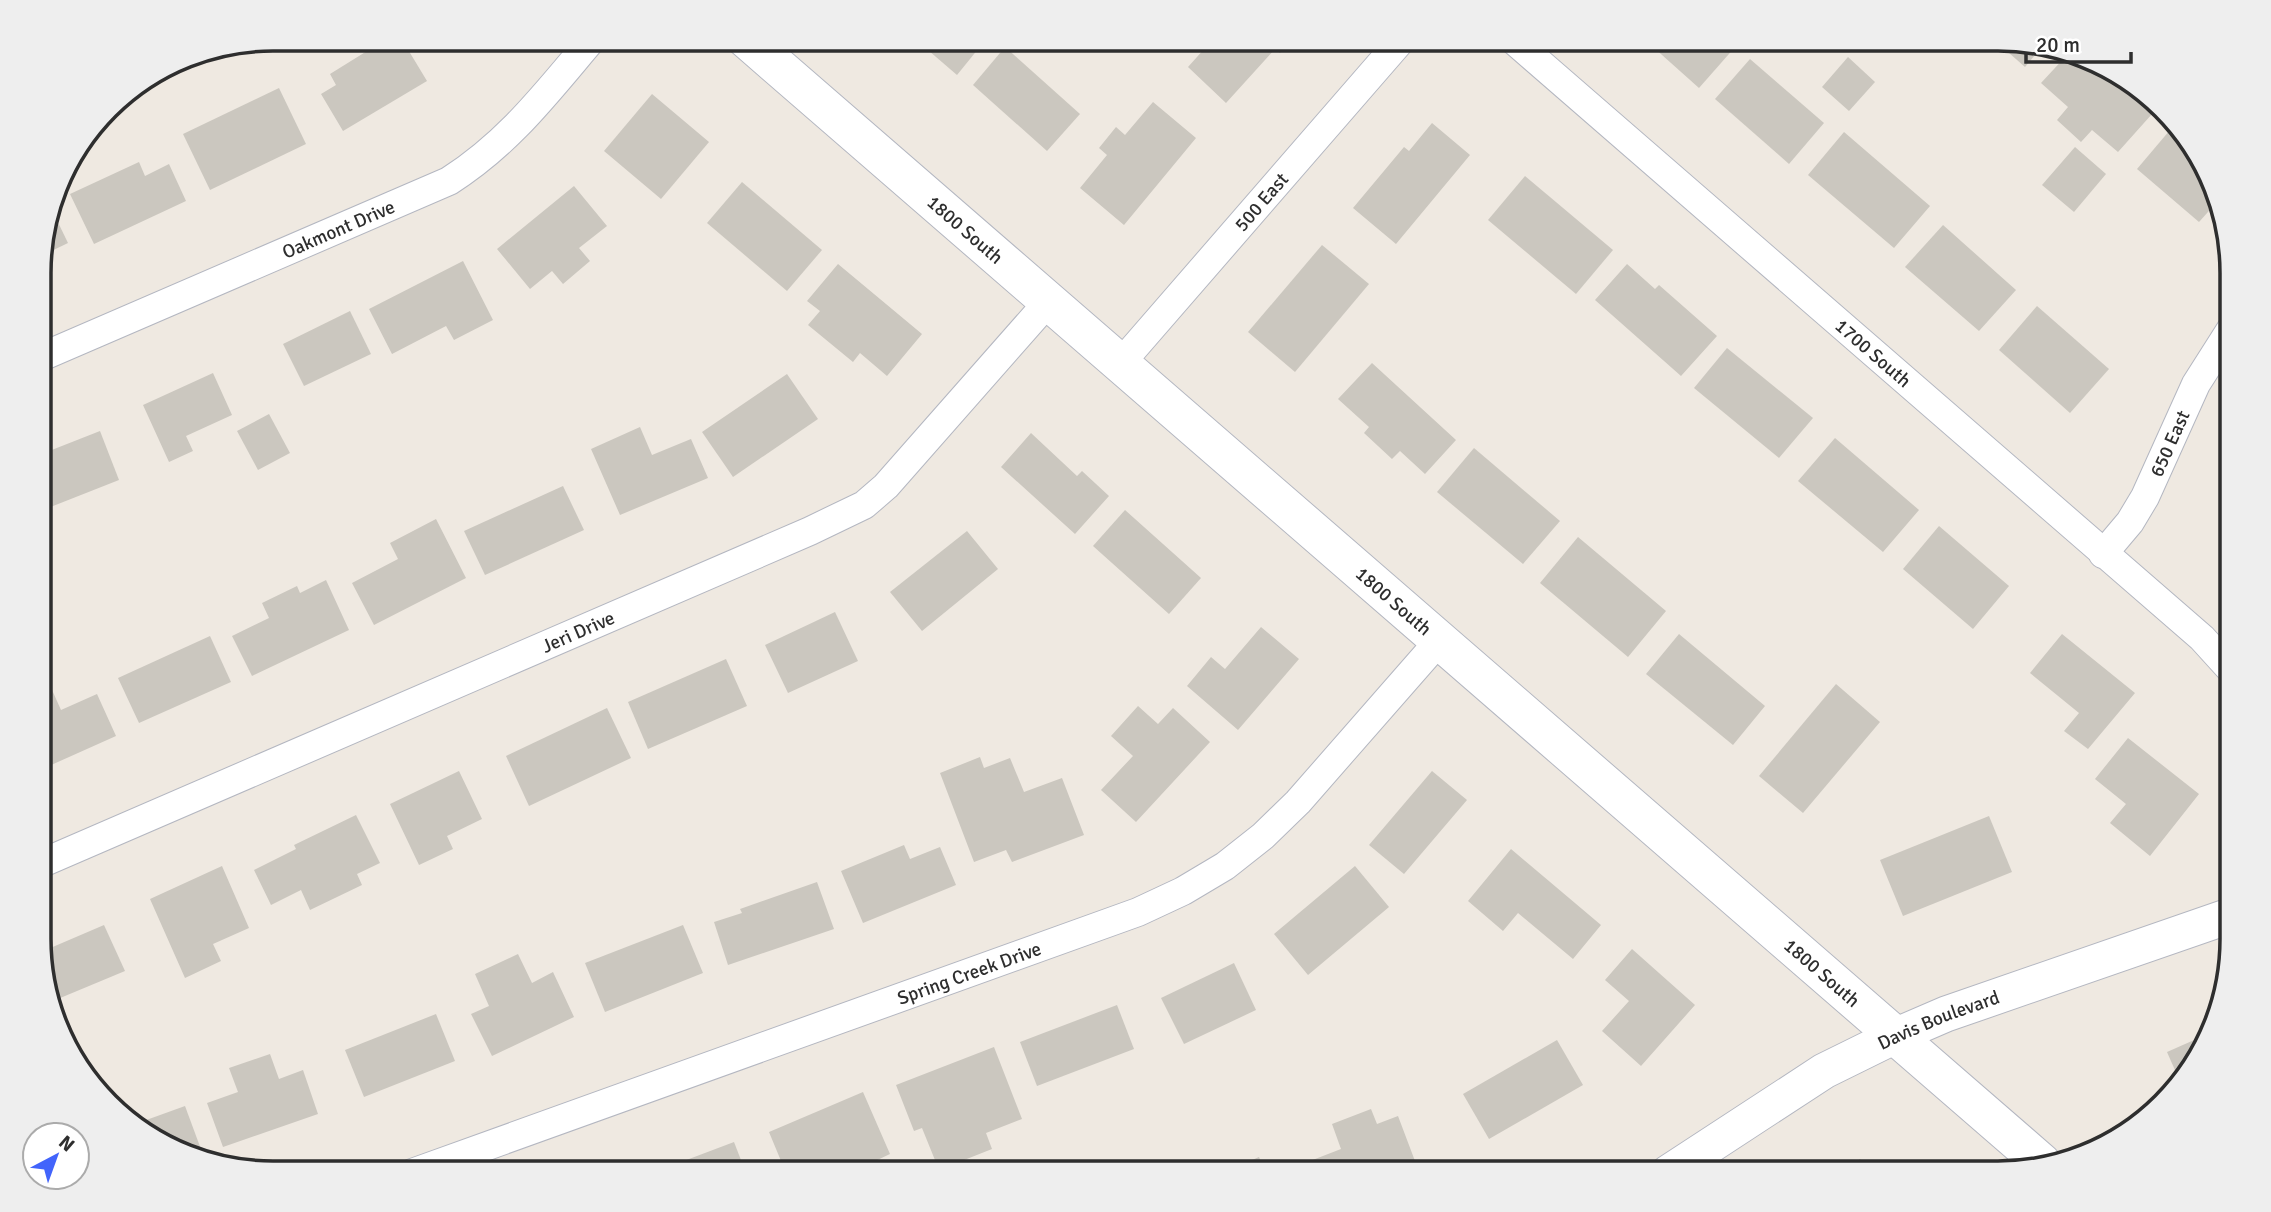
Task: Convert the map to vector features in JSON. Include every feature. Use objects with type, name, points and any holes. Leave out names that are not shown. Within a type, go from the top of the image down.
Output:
[{"type":"main road","name":"1800 South","points":[[760,51],[2036,1158]]},
{"type":"street","name":"Oakmont Drive","points":[[51,353],[449,181],[498,145],[581,51]]},
{"type":"street","name":"500 East","points":[[1120,364],[1392,51]]},
{"type":"street","name":"1700 South","points":[[1526,51],[2203,638],[2220,657]]},
{"type":"street","name":"Jeri Drive","points":[[51,859],[810,531],[864,505],[907,465],[1048,302]]},
{"type":"street","name":"650 East","points":[[2103,554],[2130,522],[2145,497],[2196,384],[2220,346]]},
{"type":"street","name":"Spring Creek Drive","points":[[445,1161],[1138,912],[1183,891],[1225,866],[1264,836],[1298,802],[1439,641]]},
{"type":"street","name":"Davis Boulevard","points":[[1686,1161],[1824,1071],[1895,1036],[1946,1014],[2220,919]]},
{"type":"building","points":[[367,51],[409,51],[427,81],[343,131],[321,94],[336,85],[330,74]]},
{"type":"building","points":[[929,51],[976,51],[957,75]]},
{"type":"building","points":[[1002,51],[1009,51],[1080,114],[1047,151],[973,85]]},
{"type":"building","points":[[1202,51],[1273,51],[1226,103],[1188,67]]},
{"type":"building","points":[[1658,51],[1732,51],[1699,88]]},
{"type":"building","points":[[2008,52],[2036,54],[2025,67]]},
{"type":"building","points":[[1848,57],[1875,82],[1849,111],[1822,87]]},
{"type":"building","points":[[1750,59],[1824,123],[1789,164],[1715,99]]},
{"type":"building","points":[[2062,60],[2122,88],[2152,114],[2118,152],[2092,130],[2081,142],[2057,120],[2068,107],[2041,83]]},
{"type":"building","points":[[279,88],[306,144],[210,190],[183,134]]},
{"type":"building","points":[[652,94],[709,142],[661,199],[604,151]]},
{"type":"building","points":[[1153,102],[1196,138],[1124,225],[1080,188],[1107,155],[1099,148],[1116,127],[1125,135]]},
{"type":"building","points":[[1432,123],[1470,155],[1396,244],[1353,208],[1404,147],[1409,151]]},
{"type":"building","points":[[2169,131],[2183,149],[2197,175],[2211,209],[2199,222],[2137,169]]},
{"type":"building","points":[[1844,132],[1930,206],[1894,248],[1808,175]]},
{"type":"building","points":[[2075,147],[2106,174],[2074,212],[2042,185]]},
{"type":"building","points":[[139,162],[145,176],[169,164],[186,201],[94,244],[70,194]]},
{"type":"building","points":[[1525,176],[1613,250],[1576,294],[1488,220]]},
{"type":"building","points":[[742,182],[822,250],[787,291],[707,223]]},
{"type":"building","points":[[574,186],[607,226],[579,248],[590,261],[563,284],[552,271],[530,289],[497,249]]},
{"type":"building","points":[[57,220],[68,243],[52,251]]},
{"type":"building","points":[[1943,225],[2016,290],[1979,331],[1905,267]]},
{"type":"building","points":[[1322,245],[1369,284],[1295,372],[1248,332]]},
{"type":"building","points":[[463,261],[493,320],[454,340],[446,326],[392,354],[369,309]]},
{"type":"building","points":[[838,264],[922,334],[887,376],[860,353],[853,362],[808,325],[820,311],[807,301]]},
{"type":"building","points":[[1627,264],[1655,289],[1659,285],[1717,336],[1681,376],[1595,300]]},
{"type":"building","points":[[2037,306],[2109,369],[2070,413],[1999,350]]},
{"type":"building","points":[[350,311],[371,354],[304,386],[283,344]]},
{"type":"building","points":[[1727,348],[1813,418],[1779,458],[1694,388]]},
{"type":"building","points":[[1372,363],[1456,440],[1425,474],[1400,451],[1392,459],[1364,433],[1369,427],[1338,399]]},
{"type":"building","points":[[213,373],[232,415],[186,436],[193,451],[169,462],[143,405]]},
{"type":"building","points":[[787,374],[818,419],[733,477],[702,432]]},
{"type":"building","points":[[269,414],[290,453],[258,470],[237,431]]},
{"type":"building","points":[[640,427],[652,455],[691,439],[708,478],[620,515],[591,449]]},
{"type":"building","points":[[100,431],[119,480],[51,507],[51,450]]},
{"type":"building","points":[[1031,433],[1077,476],[1082,471],[1109,496],[1075,534],[1001,467]]},
{"type":"building","points":[[1835,438],[1919,510],[1883,552],[1798,481]]},
{"type":"building","points":[[1474,448],[1560,521],[1523,564],[1437,492]]},
{"type":"building","points":[[563,486],[584,530],[485,575],[464,531]]},
{"type":"building","points":[[1125,510],[1201,578],[1169,614],[1093,546]]},
{"type":"building","points":[[436,519],[466,578],[374,625],[352,583],[398,559],[390,543]]},
{"type":"building","points":[[1939,526],[2009,586],[1973,629],[1903,569]]},
{"type":"building","points":[[967,531],[998,569],[922,631],[890,592]]},
{"type":"building","points":[[1578,537],[1666,611],[1628,657],[1540,583]]},
{"type":"building","points":[[326,580],[349,630],[252,676],[232,636],[269,618],[262,603],[297,586],[300,593]]},
{"type":"building","points":[[835,612],[858,661],[788,693],[765,645]]},
{"type":"building","points":[[1261,627],[1299,659],[1238,730],[1187,686],[1211,657],[1225,669]]},
{"type":"building","points":[[1679,634],[1765,706],[1733,745],[1646,674]]},
{"type":"building","points":[[2062,634],[2135,693],[2088,749],[2064,731],[2079,713],[2030,673]]},
{"type":"building","points":[[210,636],[231,682],[139,723],[118,678]]},
{"type":"building","points":[[726,659],[747,706],[648,749],[628,702]]},
{"type":"building","points":[[1836,684],[1880,722],[1803,813],[1759,776]]},
{"type":"building","points":[[51,688],[61,710],[97,694],[116,736],[51,765]]},
{"type":"building","points":[[1138,706],[1158,724],[1173,708],[1210,742],[1136,822],[1101,790],[1133,756],[1111,736]]},
{"type":"building","points":[[607,708],[631,758],[529,806],[506,756]]},
{"type":"building","points":[[2128,738],[2199,794],[2150,856],[2110,823],[2126,804],[2095,779]]},
{"type":"building","points":[[980,757],[984,768],[1010,758],[1024,792],[1062,778],[1084,835],[1012,862],[1006,850],[974,862],[940,773]]},
{"type":"building","points":[[459,771],[482,819],[447,836],[453,849],[419,865],[390,804]]},
{"type":"building","points":[[1432,771],[1467,800],[1404,874],[1369,845]]},
{"type":"building","points":[[356,815],[380,863],[357,874],[362,885],[310,910],[301,890],[271,905],[254,870],[296,849],[294,845]]},
{"type":"building","points":[[1989,816],[2012,872],[1903,916],[1880,860]]},
{"type":"building","points":[[904,845],[910,859],[940,847],[956,885],[863,923],[841,871]]},
{"type":"building","points":[[1511,849],[1601,925],[1573,959],[1518,913],[1503,931],[1468,901]]},
{"type":"building","points":[[222,866],[249,928],[213,944],[221,961],[185,978],[150,899]]},
{"type":"building","points":[[1355,866],[1389,907],[1308,975],[1274,934]]},
{"type":"building","points":[[817,882],[834,929],[728,965],[714,922],[742,913],[740,909]]},
{"type":"building","points":[[104,925],[125,971],[59,999],[52,947]]},
{"type":"building","points":[[683,925],[703,973],[605,1012],[585,963]]},
{"type":"building","points":[[1632,949],[1695,1005],[1641,1066],[1602,1031],[1629,1001],[1605,980]]},
{"type":"building","points":[[518,954],[532,983],[553,972],[574,1017],[492,1056],[471,1014],[489,1006],[475,974]]},
{"type":"building","points":[[1234,963],[1256,1010],[1184,1044],[1161,998]]},
{"type":"building","points":[[1117,1005],[1134,1049],[1037,1086],[1020,1042]]},
{"type":"building","points":[[436,1014],[455,1061],[364,1097],[345,1050]]},
{"type":"building","points":[[2196,1039],[2176,1072],[2167,1052]]},
{"type":"building","points":[[1557,1040],[1583,1085],[1489,1139],[1463,1094]]},
{"type":"building","points":[[994,1047],[1022,1119],[986,1133],[992,1149],[962,1161],[935,1161],[922,1128],[914,1131],[896,1085]]},
{"type":"building","points":[[270,1054],[279,1079],[303,1070],[318,1114],[223,1147],[207,1103],[238,1092],[229,1068]]},
{"type":"building","points":[[863,1092],[890,1154],[875,1161],[781,1161],[769,1132]]},
{"type":"building","points":[[185,1106],[201,1149],[175,1138],[145,1121]]},
{"type":"building","points":[[1371,1109],[1377,1124],[1398,1116],[1415,1161],[1310,1161],[1341,1149],[1332,1124]]},
{"type":"building","points":[[734,1142],[741,1161],[684,1161]]}]
